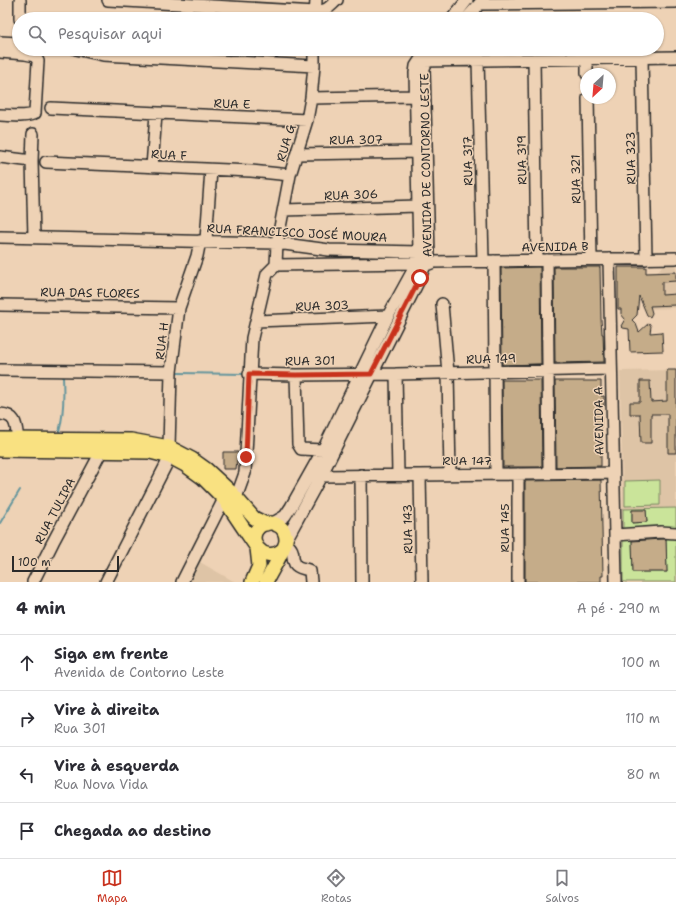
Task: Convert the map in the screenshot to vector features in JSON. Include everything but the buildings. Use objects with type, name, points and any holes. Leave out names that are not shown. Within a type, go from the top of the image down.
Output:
[{"type":"main road","points":[[0,439],[131,440],[170,452]]},
{"type":"main road","points":[[0,450],[182,453],[197,462],[220,482],[230,499],[242,526],[256,547],[267,554],[272,555],[280,552],[285,544],[286,536],[277,524],[261,526],[255,534],[256,547],[259,566],[252,582]]},
{"type":"main road","points":[[230,499],[254,518],[270,524]]},
{"type":"main road","name":"AVENIDA DE CONTORNO LESTE","points":[[266,582],[285,544]]},
{"type":"street","points":[[20,0],[20,12]]},
{"type":"street","points":[[108,0],[161,2],[279,12]]},
{"type":"street","points":[[315,12],[316,0]]},
{"type":"street","points":[[322,12],[337,0]]},
{"type":"street","points":[[458,12],[467,0]]},
{"type":"street","points":[[472,12],[481,2],[676,2]]},
{"type":"street","points":[[0,42],[12,43]]},
{"type":"street","points":[[0,52],[12,52]]},
{"type":"street","points":[[0,115],[33,115],[35,113],[38,61],[35,56]]},
{"type":"street","points":[[122,56],[314,66]]},
{"type":"street","name":"RUA G","points":[[276,265],[277,243],[290,175],[307,120],[311,98],[314,56]]},
{"type":"street","name":"AVENIDA DE CONTORNO LESTE","points":[[285,544],[415,290],[425,259],[423,61],[425,56]]},
{"type":"street","name":"AVENIDA DE CONTORNO LESTE","points":[[270,524],[285,516],[291,507],[323,450],[388,316],[425,259],[418,206],[416,172],[417,152],[415,73],[416,66],[429,56]]},
{"type":"street","points":[[423,61],[676,57]]},
{"type":"street","points":[[587,58],[587,68]]},
{"type":"street","name":"RUA 323","points":[[642,58],[646,259]]},
{"type":"street","name":"RUA 319","points":[[534,59],[548,370],[549,472]]},
{"type":"street","name":"RUA 317","points":[[478,60],[494,372],[496,474]]},
{"type":"street","points":[[311,98],[415,96]]},
{"type":"street","name":"RUA 321","points":[[588,104],[591,259]]},
{"type":"street","name":"RUA E","points":[[51,108],[307,120]]},
{"type":"street","points":[[152,167],[156,114]]},
{"type":"street","points":[[33,134],[32,161],[34,237]]},
{"type":"street","name":"RUA 307","points":[[297,154],[417,152]]},
{"type":"street","points":[[0,157],[32,161]]},
{"type":"street","name":"RUA F","points":[[46,162],[251,171],[290,175]]},
{"type":"street","name":"RUA H","points":[[170,452],[171,372],[179,308],[203,241],[211,170]]},
{"type":"street","name":"RUA 306","points":[[284,210],[418,206]]},
{"type":"street","name":"RUA FRANCISCO JOSÉ MOURA","points":[[0,237],[277,243],[329,250],[425,259]]},
{"type":"street","name":"AVENIDA B","points":[[425,259],[488,261],[676,258]]},
{"type":"street","points":[[182,582],[245,473],[252,338],[267,274],[276,265],[425,259]]},
{"type":"street","name":"AVENIDA A","points":[[609,259],[616,582]]},
{"type":"street","points":[[442,304],[448,373],[450,474]]},
{"type":"street","name":"RUA DAS FLORES","points":[[0,305],[179,308]]},
{"type":"street","name":"RUA 303","points":[[256,321],[388,316]]},
{"type":"street","name":"RUA 149","points":[[371,374],[611,368]]},
{"type":"street","points":[[0,370],[171,372]]},
{"type":"street","name":"RUA 301","points":[[249,374],[371,374]]},
{"type":"street","points":[[396,374],[398,475]]},
{"type":"street","points":[[296,375],[298,444],[301,449],[323,450]]},
{"type":"street","points":[[0,414],[13,418],[16,425],[18,440]]},
{"type":"street","name":"RUA TULIPA","points":[[33,582],[52,542],[101,452]]},
{"type":"street","points":[[106,582],[170,452]]},
{"type":"street","name":"RUA 147","points":[[321,476],[518,474],[549,472],[613,473]]},
{"type":"street","name":"RUA 145","points":[[518,474],[518,582]]},
{"type":"street","points":[[361,475],[362,582]]},
{"type":"street","name":"RUA 143","points":[[420,475],[422,582]]},
{"type":"street","points":[[615,535],[661,532],[676,533]]},
{"type":"street","points":[[285,544],[292,549],[295,564],[298,567],[310,571],[311,582]]},
{"type":"shaded area","points":[[663,265],[676,265],[676,308],[646,309],[646,272],[657,272]]},
{"type":"shaded area","points":[[676,370],[676,508],[623,509],[620,371]]},
{"type":"shaded area","points":[[198,561],[235,582],[187,582]]},
{"type":"green space","points":[[660,480],[660,505],[625,506],[625,481]]},
{"type":"green space","points":[[676,508],[676,582],[623,581],[623,509]],"holes":[[[632,510],[646,510],[647,522],[632,523]],[[666,538],[667,572],[633,572],[632,539]]]},
{"type":"waterway","points":[[178,373],[246,374]]},
{"type":"waterway","points":[[59,432],[62,418],[64,391],[63,377]]},
{"type":"waterway","points":[[0,523],[20,490]]},
{"type":"route","points":[[246,457],[249,374],[371,374],[420,278]]}]
